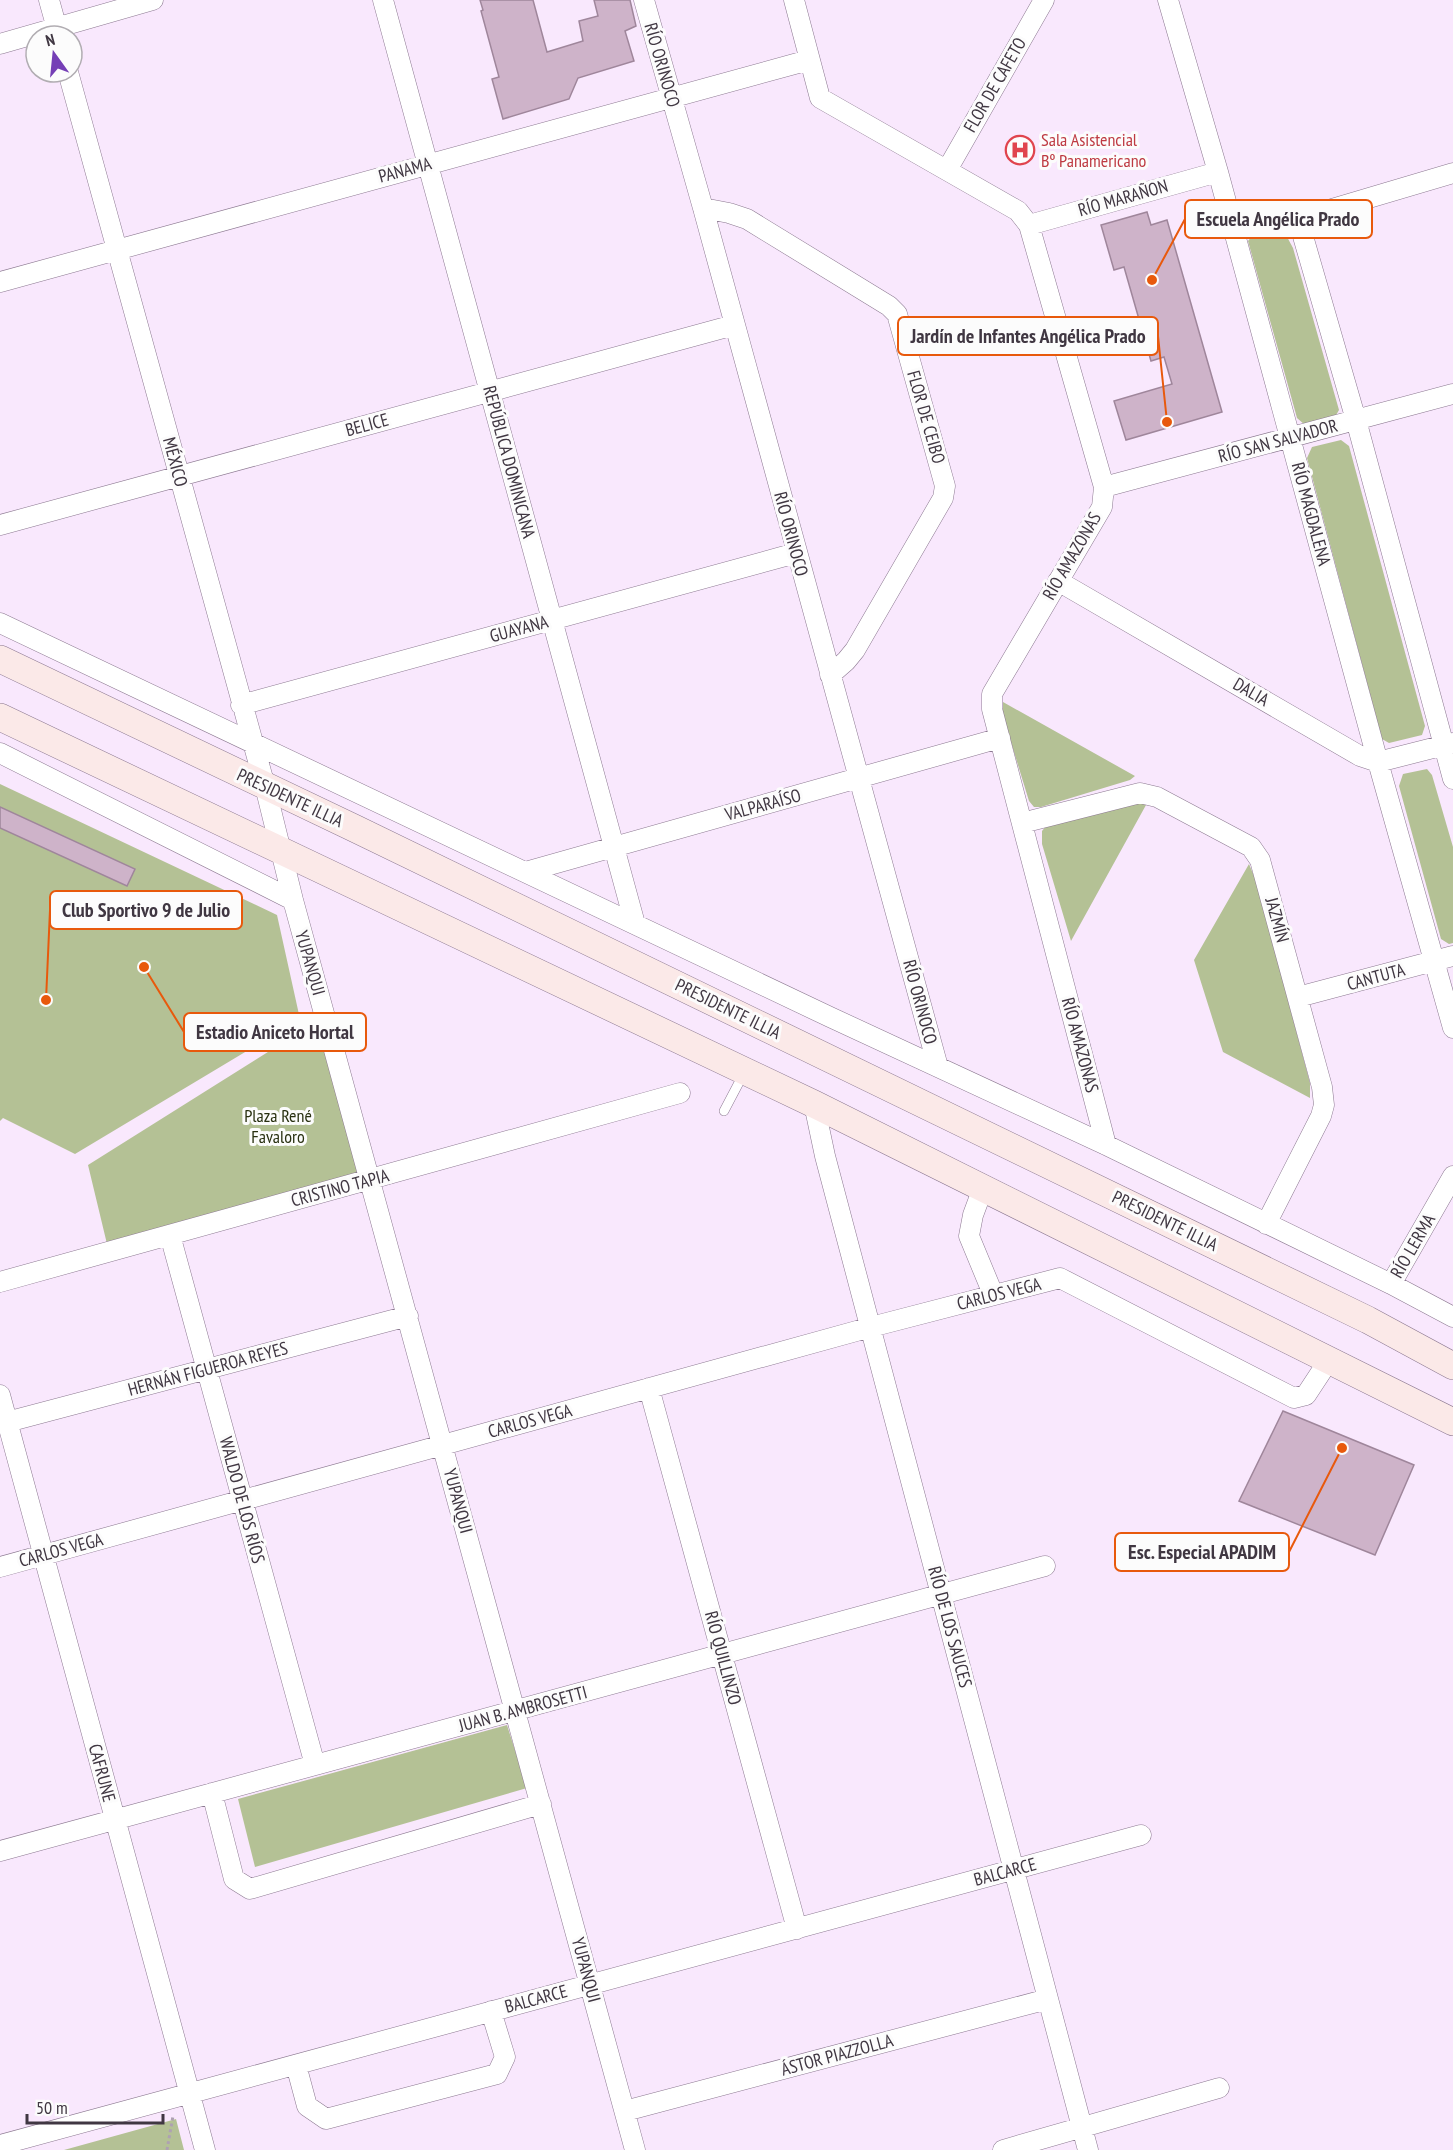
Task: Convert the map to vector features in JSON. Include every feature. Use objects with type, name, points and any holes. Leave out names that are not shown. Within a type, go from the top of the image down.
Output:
[{"type":"main road","name":"PRESIDENTE ILLIA","points":[[0,659],[1357,1314],[1453,1366]]},
{"type":"main road","points":[[0,717],[814,1104],[1453,1422]]},
{"type":"street","points":[[49,0],[56,24]]},
{"type":"street","points":[[82,24],[153,0]]},
{"type":"street","name":"REPÚBLICA DOMINICANA","points":[[383,0],[635,924]]},
{"type":"street","name":"RÍO ORINOCO","points":[[644,0],[938,1067]]},
{"type":"street","points":[[794,0],[820,98],[1018,211],[1029,225]]},
{"type":"street","name":"FLOR DE CAFETO","points":[[947,170],[1044,0]]},
{"type":"street","name":"RÍO MAGDALENA","points":[[1168,0],[1228,208],[1378,762],[1444,958],[1453,1028]]},
{"type":"street","points":[[0,44],[24,39]]},
{"type":"street","name":"PANAMA","points":[[0,282],[671,96],[809,60]]},
{"type":"street","name":"MÉXICO","points":[[71,84],[265,786],[281,852]]},
{"type":"street","name":"RÍO MARAÑON","points":[[1029,225],[1218,172]]},
{"type":"street","points":[[1228,208],[1274,219],[1298,219],[1443,177],[1453,172]]},
{"type":"street","name":"FLOR DE CEIBO","points":[[703,208],[747,219],[889,306],[897,314],[945,486],[943,498],[855,650],[830,675]]},
{"type":"street","points":[[1298,219],[1448,744],[1453,779]]},
{"type":"street","name":"RÍO AMAZONAS","points":[[1029,225],[1104,487],[1102,507],[992,694],[992,710],[1106,1145]]},
{"type":"street","name":"BELICE","points":[[0,525],[734,325]]},
{"type":"street","name":"RÍO SAN SALVADOR","points":[[1104,487],[1453,394]]},
{"type":"street","name":"GUAYANA","points":[[241,705],[796,553]]},
{"type":"street","name":"DALIA","points":[[1058,581],[1360,756],[1378,762]]},
{"type":"street","points":[[0,623],[1106,1145],[1391,1284],[1453,1317]]},
{"type":"street","name":"VALPARAÍSO","points":[[525,872],[1000,738]]},
{"type":"street","points":[[1378,762],[1448,744]]},
{"type":"street","points":[[0,753],[293,900]]},
{"type":"street","name":"JAZMÍN","points":[[1022,823],[1140,793],[1157,797],[1251,847],[1260,860],[1322,1087],[1324,1105],[1321,1116],[1266,1224]]},
{"type":"street","name":"YUPANQUI","points":[[281,852],[635,2150]]},
{"type":"street","name":"CANTUTA","points":[[1298,997],[1444,958]]},
{"type":"street","name":"CRISTINO TAPIA","points":[[0,1282],[680,1093]]},
{"type":"street","name":"RÍO DE LOS SAUCES","points":[[814,1104],[825,1156],[1088,2150]]},
{"type":"street","name":"RÍO LERMA","points":[[1391,1284],[1453,1176]]},
{"type":"street","points":[[983,1188],[973,1215],[969,1236],[993,1294]]},
{"type":"street","name":"WALDO DE LOS RÍOS","points":[[170,1235],[315,1765]]},
{"type":"street","name":"CARLOS VEGA","points":[[0,1567],[243,1502],[871,1327],[1060,1278],[1294,1398],[1306,1395],[1329,1360]]},
{"type":"street","name":"HERNÁN FIGUEROA REYES","points":[[7,1422],[408,1316]]},
{"type":"street","name":"RÍO QUILLINZO","points":[[649,1388],[797,1929]]},
{"type":"street","name":"CAFRUNE","points":[[0,1395],[115,1820],[183,2095],[205,2150]]},
{"type":"street","name":"JUAN B. AMBROSETTI","points":[[0,1851],[1045,1566]]},
{"type":"street","points":[[212,1793],[234,1879],[250,1889],[541,1804]]},
{"type":"street","name":"BALCARCE","points":[[0,2145],[1141,1835]]},
{"type":"street","name":"ÁSTOR PIAZZOLLA","points":[[625,2111],[1048,1999]]},
{"type":"street","points":[[296,2064],[307,2106],[326,2120],[497,2074],[505,2057],[491,2012]]},
{"type":"street","points":[[1003,2150],[1219,2088]]},
{"type":"lane","points":[[724,1111],[744,1071]]},
{"type":"path","points":[[167,2150],[183,2095]]},
{"type":"green space","points":[[1256,231],[1286,235],[1293,248],[1339,410],[1335,417],[1305,425],[1297,418],[1248,241]]},
{"type":"green space","points":[[1341,440],[1349,446],[1425,726],[1422,735],[1389,743],[1382,739],[1307,458],[1312,447]]},
{"type":"green space","points":[[1003,702],[1135,776],[1130,780],[1041,807],[1034,807],[1029,801],[1003,716]]},
{"type":"green space","points":[[1427,769],[1432,775],[1453,847],[1453,943],[1449,944],[1441,939],[1399,786],[1403,774]]},
{"type":"green space","points":[[0,784],[277,915],[300,1019],[75,1154],[3,1118],[0,1121]]},
{"type":"green space","points":[[1132,800],[1146,805],[1071,941],[1042,844],[1042,831],[1047,825]]},
{"type":"green space","points":[[1249,864],[1257,883],[1310,1083],[1310,1098],[1223,1052],[1194,960]]},
{"type":"green space","name":"Plaza René Favaloro","points":[[323,1020],[363,1176],[107,1244],[88,1165],[314,1023]]},
{"type":"green space","points":[[507,1725],[527,1788],[255,1867],[238,1799]]},
{"type":"green space","points":[[176,2119],[184,2150],[64,2150]]},
{"type":"building","points":[[480,0],[533,0],[547,52],[583,41],[579,21],[598,16],[594,0],[630,0],[636,26],[625,31],[634,61],[578,78],[569,99],[503,119],[492,79],[499,77]]},
{"type":"building","points":[[1147,212],[1151,225],[1167,220],[1222,412],[1126,440],[1114,401],[1172,384],[1164,357],[1151,361],[1124,267],[1114,270],[1101,225]]},
{"type":"building","points":[[0,807],[135,869],[127,886],[0,828]]},
{"type":"building","points":[[1283,1411],[1414,1465],[1375,1555],[1239,1501]]},
{"type":"place","name":"Sala Asistencial Bº Panamericano","points":[[1020,150]]},
{"type":"place","name":"Escuela Angélica Prado","points":[[1152,280]]},
{"type":"place","name":"Jardín de Infantes Angélica Prado","points":[[1167,422]]},
{"type":"place","name":"Estadio Aniceto Hortal","points":[[144,967]]},
{"type":"place","name":"Club Sportivo 9 de Julio","points":[[46,1000]]},
{"type":"place","name":"Esc. Especial APADIM","points":[[1342,1448]]}]
